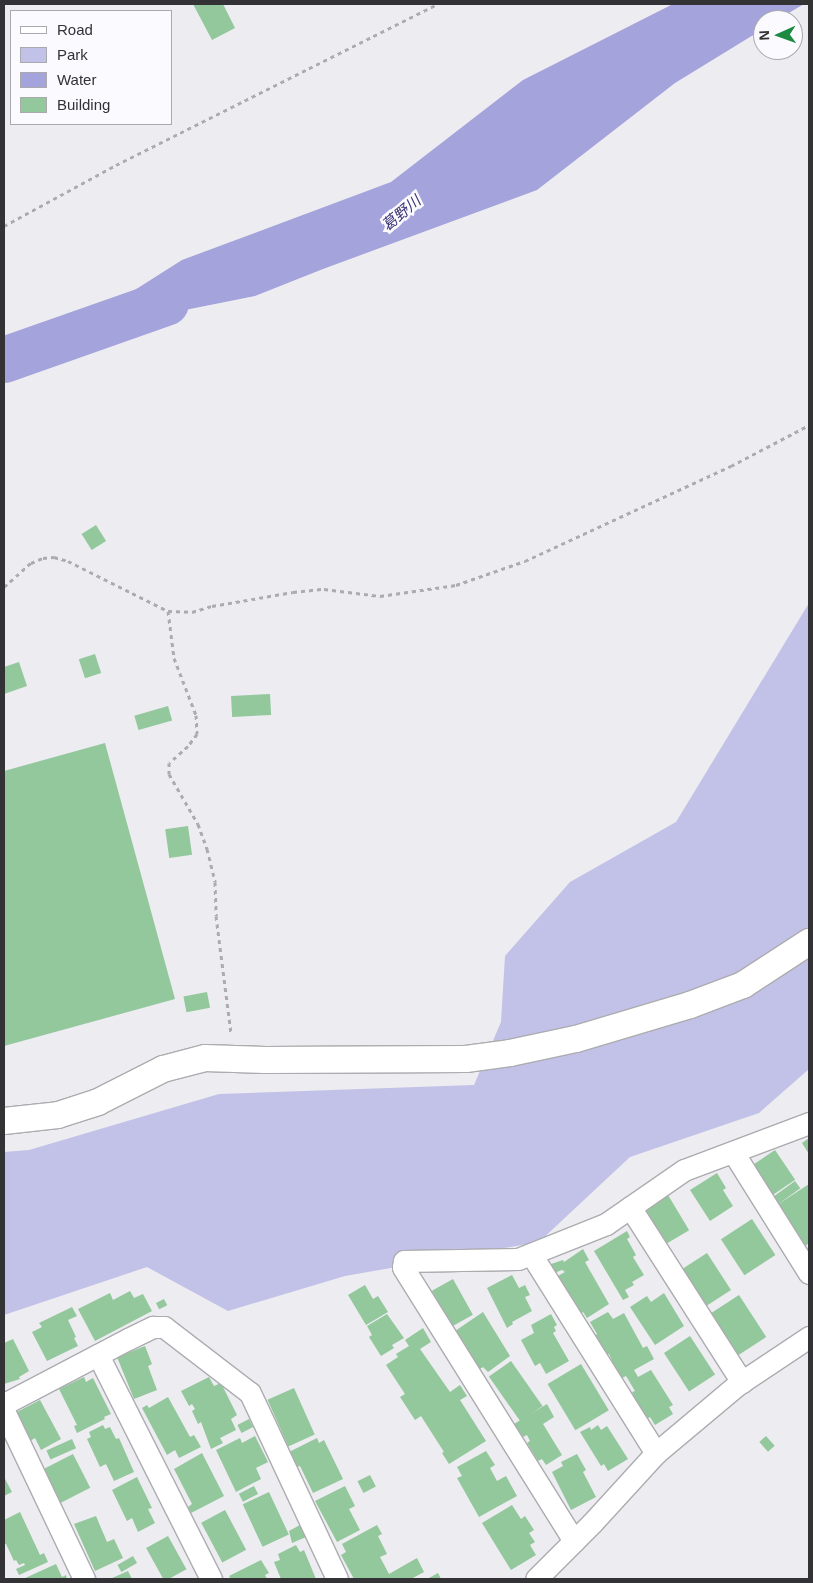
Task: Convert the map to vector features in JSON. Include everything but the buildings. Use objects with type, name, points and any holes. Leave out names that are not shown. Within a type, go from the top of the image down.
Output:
[{"type":"street","points":[[4,1121],[58,1115],[98,1102],[163,1069],[204,1058],[239,1060],[466,1059],[510,1053],[576,1040],[690,1005],[743,985],[809,942]]},
{"type":"street","points":[[574,1542],[403,1267],[404,1261],[518,1259],[606,1224],[684,1170],[809,1123]]},
{"type":"street","points":[[733,1152],[809,1273]]},
{"type":"street","points":[[630,1207],[742,1382]]},
{"type":"street","points":[[531,1254],[656,1454]]},
{"type":"street","points":[[4,1404],[154,1327],[164,1327],[250,1393],[337,1579]]},
{"type":"street","points":[[536,1579],[574,1542],[656,1454],[742,1382],[809,1337]]},
{"type":"street","points":[[98,1355],[211,1579]]},
{"type":"street","points":[[4,1412],[84,1579]]},
{"type":"path","points":[[4,226],[116,165],[437,4]]},
{"type":"path","points":[[4,587],[31,563],[43,558],[54,557],[68,561],[168,611],[192,612],[212,606],[301,592],[324,590],[380,596],[456,585],[525,561],[731,466],[809,425]]},
{"type":"path","points":[[168,611],[174,658],[196,715],[197,734],[188,746],[169,763],[169,774],[198,824],[208,849],[215,882],[216,916],[228,1024],[239,1060]]},
{"type":"green space","points":[[809,603],[809,1069],[759,1113],[630,1157],[539,1242],[345,1276],[228,1311],[147,1267],[4,1315],[4,1152],[29,1150],[219,1094],[474,1085],[501,1022],[505,956],[570,882],[676,822]]},
{"type":"water","points":[[673,4],[804,4],[794,10],[753,10],[753,35],[675,83],[537,190],[255,296],[175,312],[115,334],[104,330],[108,307],[182,260],[391,182],[523,80]]},
{"type":"waterway","name":"葛野川","points":[[4,360],[166,303]]}]
